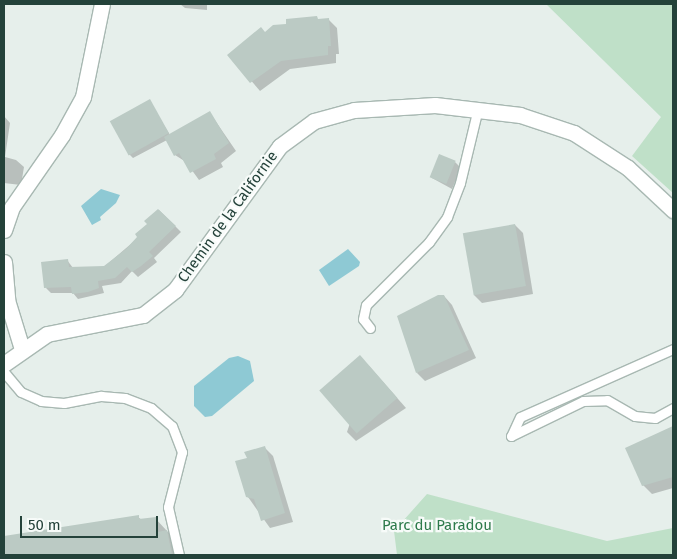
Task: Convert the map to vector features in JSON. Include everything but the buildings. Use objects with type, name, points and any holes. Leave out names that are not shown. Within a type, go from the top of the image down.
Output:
[{"type":"street","points":[[4,230],[12,207],[62,135],[83,97],[102,4]]},
{"type":"street","name":"Chemin de la Californie","points":[[4,364],[22,349],[47,334],[143,315],[175,290],[280,146],[314,121],[354,110],[435,105],[478,108],[520,115],[574,133],[628,168],[673,210]]},
{"type":"street","points":[[4,262],[6,300],[22,349]]},
{"type":"lane","points":[[370,328],[363,319],[366,305],[429,242],[447,217],[460,183],[478,108]]},
{"type":"lane","points":[[673,349],[520,418],[511,436],[583,401],[607,400],[636,416],[655,418],[673,408]]},
{"type":"lane","points":[[4,372],[21,392],[41,401],[64,403],[101,396],[125,398],[150,408],[172,426],[182,452],[168,506],[179,555]]},
{"type":"green space","points":[[546,4],[673,4],[673,193],[632,156],[661,117]]},
{"type":"green space","name":"Parc du Paradou","points":[[427,494],[607,541],[673,528],[673,555],[397,555],[394,531]]},
{"type":"water","points":[[101,189],[120,195],[116,203],[100,217],[101,220],[92,225],[81,206]]},
{"type":"water","points":[[348,249],[360,262],[359,266],[329,286],[319,270]]},
{"type":"water","points":[[238,356],[250,361],[254,381],[212,416],[205,417],[194,406],[194,386],[229,358]]}]
